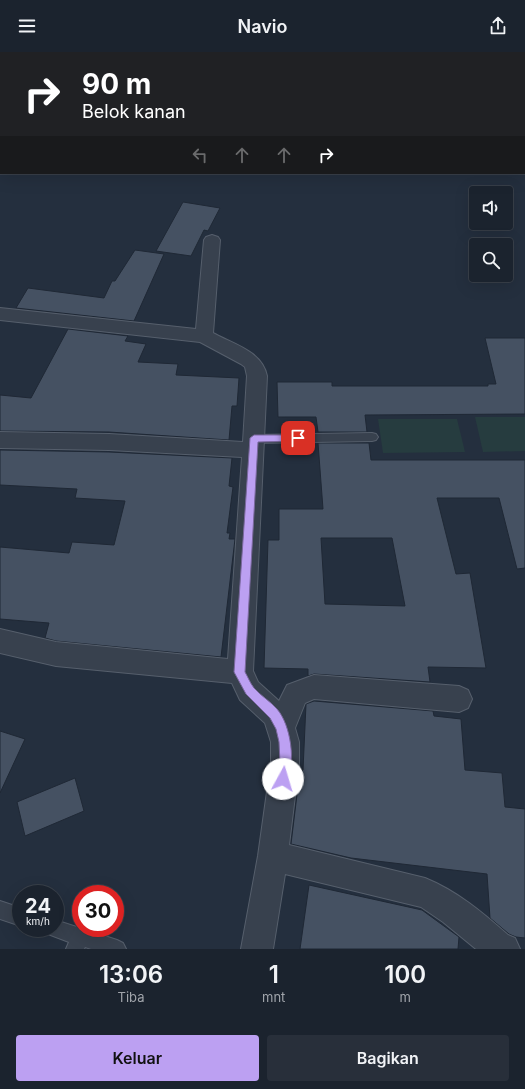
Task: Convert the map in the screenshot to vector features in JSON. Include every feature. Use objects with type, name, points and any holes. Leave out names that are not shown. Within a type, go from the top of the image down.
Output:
[{"type":"street","points":[[204,336],[212,240]]},
{"type":"street","points":[[0,314],[204,336],[248,359],[253,364],[257,376],[240,672],[249,691],[274,714],[281,728],[285,742],[285,763],[273,856],[257,949]]},
{"type":"street","points":[[0,440],[254,444]]},
{"type":"street","points":[[0,641],[56,654],[240,672]]},
{"type":"street","points":[[281,728],[296,694],[314,687],[459,698]]},
{"type":"street","points":[[273,856],[425,893],[440,900],[498,946],[504,949]]},
{"type":"lane","points":[[254,444],[372,437]]},
{"type":"lane","points":[[0,910],[12,914]]},
{"type":"lane","points":[[64,934],[78,943],[117,949]]},
{"type":"green space","points":[[475,417],[525,417],[525,451],[483,452]]},
{"type":"green space","points":[[378,419],[457,419],[465,452],[383,453]]},
{"type":"building","points":[[183,202],[220,208],[208,231],[204,230],[191,256],[156,251]]},
{"type":"building","points":[[135,250],[164,254],[134,321],[16,308],[28,288],[104,298],[112,281],[115,281]]},
{"type":"building","points":[[68,329],[128,336],[125,341],[146,344],[138,362],[178,364],[176,375],[239,378],[237,406],[232,406],[229,440],[109,432],[0,431],[0,395],[31,398]]},
{"type":"building","points":[[485,338],[525,338],[525,414],[365,415],[367,432],[318,432],[316,417],[278,417],[277,382],[332,382],[332,386],[488,386],[488,384],[496,384]]},
{"type":"building","points":[[318,443],[369,443],[371,460],[525,460],[525,568],[517,569],[499,498],[437,498],[456,574],[470,573],[486,668],[428,667],[430,682],[314,674],[308,676],[308,669],[264,668],[268,540],[279,540],[279,509],[323,509]],"holes":[[[321,538],[392,538],[405,606],[325,604]]]},
{"type":"building","points":[[0,450],[109,452],[232,458],[229,486],[233,487],[227,533],[230,533],[229,539],[235,539],[221,657],[56,641],[45,638],[49,623],[0,619],[0,547],[69,553],[72,542],[114,545],[125,501],[75,498],[77,489],[0,485]]},
{"type":"building","points":[[314,701],[433,711],[434,716],[461,719],[465,770],[502,773],[505,807],[525,809],[525,938],[516,937],[509,934],[490,918],[487,874],[351,858],[291,844],[300,770],[303,770],[306,704]]},
{"type":"building","points":[[0,731],[25,739],[0,793]]},
{"type":"building","points":[[75,778],[84,811],[25,836],[17,802]]},
{"type":"building","points":[[309,885],[422,910],[459,937],[458,949],[300,949]]},
{"type":"route","points":[[283,779],[285,742],[281,728],[274,714],[249,691],[240,672],[254,438],[298,438]]}]
